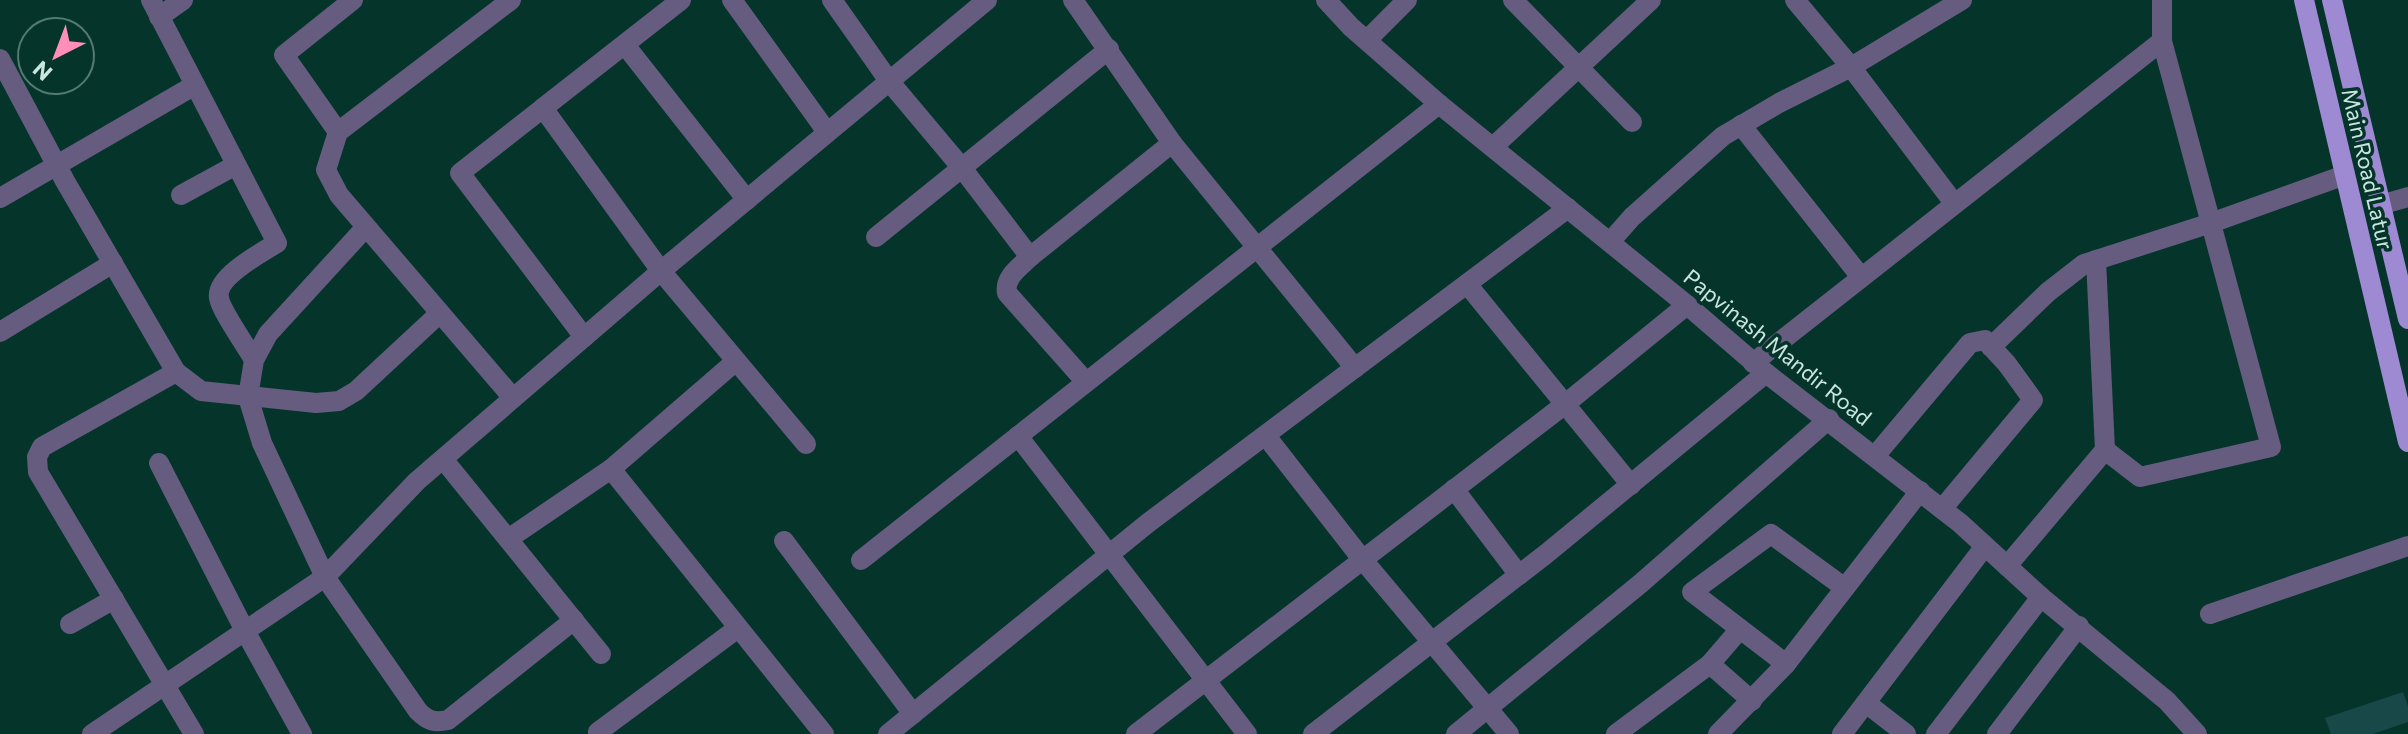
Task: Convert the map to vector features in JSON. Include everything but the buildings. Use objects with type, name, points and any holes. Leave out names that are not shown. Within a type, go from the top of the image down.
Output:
[{"type":"main road","name":"Main Road Latur","points":[[2304,0],[2408,442]]},
{"type":"main road","name":"Main Road Latur","points":[[2332,0],[2408,319]]},
{"type":"street","points":[[183,0],[155,9],[277,243],[233,273],[220,287],[219,299],[254,360]]},
{"type":"street","points":[[338,132],[284,55],[353,0]]},
{"type":"street","points":[[584,337],[460,173],[681,0]]},
{"type":"street","points":[[732,0],[827,132]]},
{"type":"street","points":[[832,0],[889,81],[962,168],[1030,257]]},
{"type":"street","points":[[92,734],[325,577],[417,481],[661,271],[889,81],[965,7],[987,0]]},
{"type":"street","points":[[1073,0],[1172,143],[1355,368]]},
{"type":"street","name":"Papvinash Mandir Road","points":[[1326,0],[1439,104],[1760,368],[1942,509],[2041,597],[2167,701],[2197,734]]},
{"type":"street","points":[[1367,40],[1407,0]]},
{"type":"street","points":[[1513,0],[1632,122]]},
{"type":"street","points":[[1493,147],[1651,0]]},
{"type":"street","points":[[1795,0],[1851,67],[1954,203]]},
{"type":"street","points":[[1610,242],[1632,217],[1723,136],[1779,103],[1851,67],[1962,0]]},
{"type":"street","points":[[2105,450],[2140,477],[2271,447],[2162,41],[2162,0]]},
{"type":"street","points":[[499,4],[338,132],[326,170],[339,195],[513,398]]},
{"type":"street","points":[[1313,734],[1631,485],[1861,277],[2162,41]]},
{"type":"street","points":[[625,45],[747,200]]},
{"type":"street","points":[[876,237],[1109,49]]},
{"type":"street","points":[[0,59],[176,372],[201,391],[316,403],[339,401],[356,391],[440,313]]},
{"type":"street","points":[[0,198],[195,85]]},
{"type":"street","points":[[861,560],[1439,104]]},
{"type":"street","points":[[543,108],[661,271],[806,444]]},
{"type":"street","points":[[1741,125],[1861,277]]},
{"type":"street","points":[[1086,382],[1007,293],[1006,286],[1009,278],[1030,257],[1172,143]]},
{"type":"street","points":[[181,195],[236,165]]},
{"type":"street","points":[[1991,347],[2048,292],[2084,264],[2345,175]]},
{"type":"street","points":[[2380,205],[2408,197]]},
{"type":"street","points":[[888,734],[1109,554],[1568,208]]},
{"type":"street","points":[[366,227],[268,334],[254,360],[248,397],[262,443],[325,577],[418,711],[436,723],[448,720],[574,620]]},
{"type":"street","points":[[2007,566],[2105,450],[2096,260]]},
{"type":"street","points":[[0,332],[113,263]]},
{"type":"street","points":[[1467,284],[1631,485]]},
{"type":"street","points":[[1136,734],[1564,405],[1687,305]]},
{"type":"street","points":[[1875,456],[1970,343],[1985,340],[2033,400],[1942,509]]},
{"type":"street","points":[[508,539],[611,469],[736,361]]},
{"type":"street","points":[[176,372],[42,447],[37,457],[38,472],[194,734]]},
{"type":"street","points":[[1456,734],[1640,584],[1829,419]]},
{"type":"street","points":[[1018,436],[1247,734]]},
{"type":"street","points":[[1266,436],[1362,559],[1509,734]]},
{"type":"street","points":[[443,459],[601,654]]},
{"type":"street","points":[[159,463],[302,734]]},
{"type":"street","points":[[611,469],[824,734]]},
{"type":"street","points":[[1454,489],[1519,575]]},
{"type":"street","points":[[1718,734],[1786,664],[1920,491]]},
{"type":"street","points":[[1786,664],[1692,592],[1771,534],[1845,588]]},
{"type":"street","points":[[784,541],[913,714]]},
{"type":"street","points":[[1842,734],[1985,546]]},
{"type":"street","points":[[2210,614],[2408,546]]},
{"type":"street","points":[[1936,734],[2041,597]]},
{"type":"street","points":[[70,624],[114,599]]},
{"type":"street","points":[[1997,734],[2079,626]]},
{"type":"street","points":[[599,734],[738,628]]},
{"type":"street","points":[[1616,734],[1710,664],[1740,629]]},
{"type":"street","points":[[1710,664],[1752,701]]},
{"type":"street","points":[[1866,703],[1906,734]]}]
